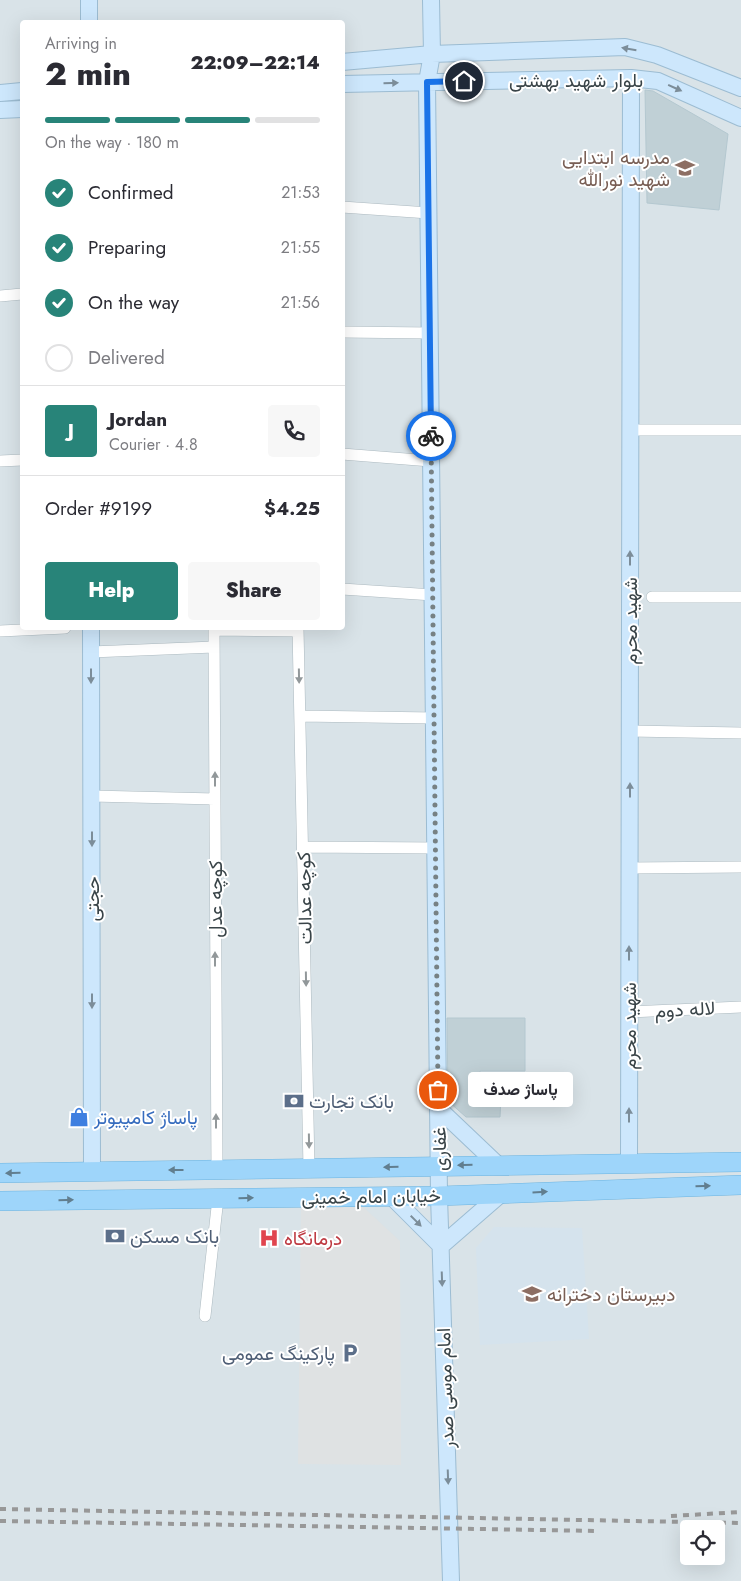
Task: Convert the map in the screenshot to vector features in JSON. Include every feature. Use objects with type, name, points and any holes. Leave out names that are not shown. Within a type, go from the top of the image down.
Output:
[{"type":"main road","name":"خیابان امام خمینی","points":[[0,1173],[741,1162]]},
{"type":"main road","name":"خیابان امام خمینی","points":[[0,1201],[439,1196],[741,1184]]},
{"type":"street","points":[[89,0],[89,20]]},
{"type":"street","points":[[431,0],[432,54]]},
{"type":"street","name":"بلوار شهید بهشتی","points":[[345,62],[432,54],[625,47],[657,55],[741,88]]},
{"type":"street","name":"غفاری","points":[[432,54],[427,82],[439,1196]]},
{"type":"street","name":"بلوار شهید بهشتی","points":[[345,84],[631,78],[658,81],[741,118]]},
{"type":"street","name":"شهید محرم","points":[[629,1164],[631,78]]},
{"type":"street","points":[[0,93],[20,91]]},
{"type":"street","points":[[0,110],[20,109]]},
{"type":"street","points":[[345,207],[428,213]]},
{"type":"street","points":[[0,296],[20,294]]},
{"type":"street","points":[[345,332],[430,333]]},
{"type":"street","points":[[630,430],[741,430]]},
{"type":"street","points":[[345,454],[431,461]]},
{"type":"street","points":[[0,461],[20,460]]},
{"type":"street","points":[[345,589],[433,595]]},
{"type":"street","points":[[652,597],[741,597]]},
{"type":"street","points":[[0,630],[20,629]]},
{"type":"street","name":"حجتی","points":[[91,630],[92,1171]]},
{"type":"street","name":"کوچه عدل","points":[[214,630],[216,1170]]},
{"type":"street","name":"کوچه عدالت","points":[[298,630],[310,1168]]},
{"type":"street","points":[[91,652],[214,647]]},
{"type":"street","points":[[300,716],[434,718]]},
{"type":"street","points":[[630,731],[741,733]]},
{"type":"street","points":[[92,796],[215,799]]},
{"type":"street","points":[[303,847],[436,848]]},
{"type":"street","points":[[630,868],[741,867]]},
{"type":"street","name":"لاله دوم","points":[[629,1012],[741,1007]]},
{"type":"street","points":[[439,1109],[498,1165]]},
{"type":"street","points":[[391,1196],[441,1246],[502,1193]]},
{"type":"street","name":"امام موسی صدر","points":[[439,1196],[451,1581]]},
{"type":"street","points":[[205,1316],[218,1198]]},
{"type":"shaded area","points":[[0,0],[741,0],[741,1581],[0,1581]]},
{"type":"shaded area","name":"پارکینگ عمومی","points":[[301,1201],[360,1204],[400,1241],[401,1465],[298,1464]]},
{"type":"shaded area","name":"دبیرستان دخترانه","points":[[494,1227],[582,1228],[589,1339],[480,1345],[476,1248]]},
{"type":"building","name":"مدرسه ابتدایی شهید نورالله","points":[[645,90],[653,91],[728,134],[719,210],[647,203]]},
{"type":"building","points":[[447,1018],[525,1018],[525,1071],[480,1071],[480,1096],[501,1097],[500,1117],[466,1117],[448,1101]]},
{"type":"railway","points":[[0,1509],[741,1523]]},
{"type":"railway","points":[[671,1516],[741,1512]]},
{"type":"railway","points":[[0,1521],[599,1531]]},
{"type":"way so far","points":[[431,436],[438,1090]]},
{"type":"place","name":"مدرسه ابتدایی شهید نورالله","points":[[685,168]]},
{"type":"place","name":"پاساژ صدف","points":[[438,1090]]},
{"type":"place","name":"بانک تجارت","points":[[294,1101]]},
{"type":"place","name":"پاساژ کامپیوتر","points":[[79,1117]]},
{"type":"place","name":"بانک مسکن","points":[[115,1236]]},
{"type":"place","name":"درمانگاه","points":[[269,1238]]},
{"type":"place","name":"دبیرستان دخترانه","points":[[532,1294]]},
{"type":"place","name":"پارکینگ عمومی","points":[[350,1353]]},
{"type":"route","points":[[431,436],[427,82],[464,81]]}]
